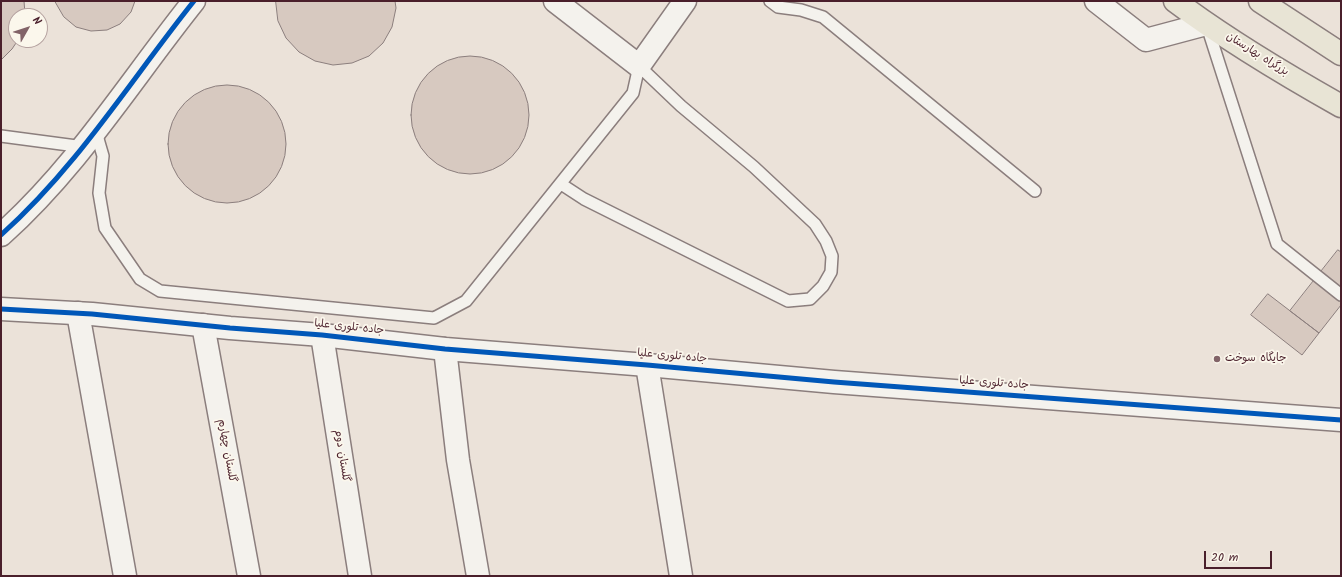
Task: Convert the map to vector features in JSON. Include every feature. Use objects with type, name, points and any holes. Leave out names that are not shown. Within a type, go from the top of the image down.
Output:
[{"type":"highway","name":"بزرگراه بهارستان","points":[[1175,1],[1206,24],[1341,106]]},
{"type":"highway","points":[[1260,1],[1341,54]]},
{"type":"street","points":[[1,235],[28,210],[54,182],[90,139],[172,28],[194,1]]},
{"type":"street","points":[[555,1],[639,66],[685,1]]},
{"type":"street","points":[[1096,1],[1146,40],[1206,24]]},
{"type":"street","name":"جاده تلوری علیا","points":[[1,309],[78,313],[322,335],[445,349],[834,382],[1341,420]]},
{"type":"street","points":[[78,313],[125,576]]},
{"type":"street","name":"گلستان چهارم","points":[[203,325],[249,576]]},
{"type":"street","name":"گلستان دوم","points":[[322,335],[360,576]]},
{"type":"street","points":[[445,349],[458,460],[478,576]]},
{"type":"street","points":[[647,365],[681,576]]},
{"type":"lane","points":[[770,1],[778,7],[801,10],[823,17],[1035,191]]},
{"type":"lane","points":[[1206,24],[1277,244],[1341,295]]},
{"type":"lane","points":[[1,136],[90,139],[103,156],[99,193],[105,228],[140,279],[160,291],[434,318],[466,302],[633,93],[639,66]]},
{"type":"lane","points":[[561,184],[584,199],[788,301],[810,299],[823,286],[831,272],[832,256],[826,241],[815,224],[754,167],[681,106],[639,66]]},
{"type":"building","points":[[1,1],[24,1],[24,8],[8,8],[8,48],[13,48],[1,60]]},
{"type":"building","points":[[55,1],[135,1],[131,12],[120,24],[107,30],[91,31],[76,27],[64,17]]},
{"type":"building","points":[[276,1],[395,1],[396,8],[392,27],[383,43],[369,56],[352,63],[333,65],[315,61],[299,52],[286,38],[278,21]]},
{"type":"building","points":[[470,56],[493,60],[512,73],[525,92],[529,115],[525,138],[512,157],[493,170],[470,174],[447,170],[428,157],[415,138],[411,115],[415,92],[428,73],[447,60]]},
{"type":"building","points":[[227,85],[250,89],[269,102],[282,121],[286,144],[282,167],[269,186],[250,199],[227,203],[204,199],[185,186],[172,167],[168,144],[172,121],[185,102],[204,89]]},
{"type":"building","points":[[1338,250],[1341,252],[1341,305],[1319,333],[1290,311]]},
{"type":"building","points":[[1268,294],[1319,333],[1302,355],[1251,315]]},
{"type":"cycle path","points":[[1,235],[55,181],[79,152],[194,1]]},
{"type":"cycle path","points":[[1,309],[92,314],[230,328],[322,335],[445,349],[834,382],[1341,420]]},
{"type":"place","name":"جایگاه سوخت","points":[[1217,359]]}]
